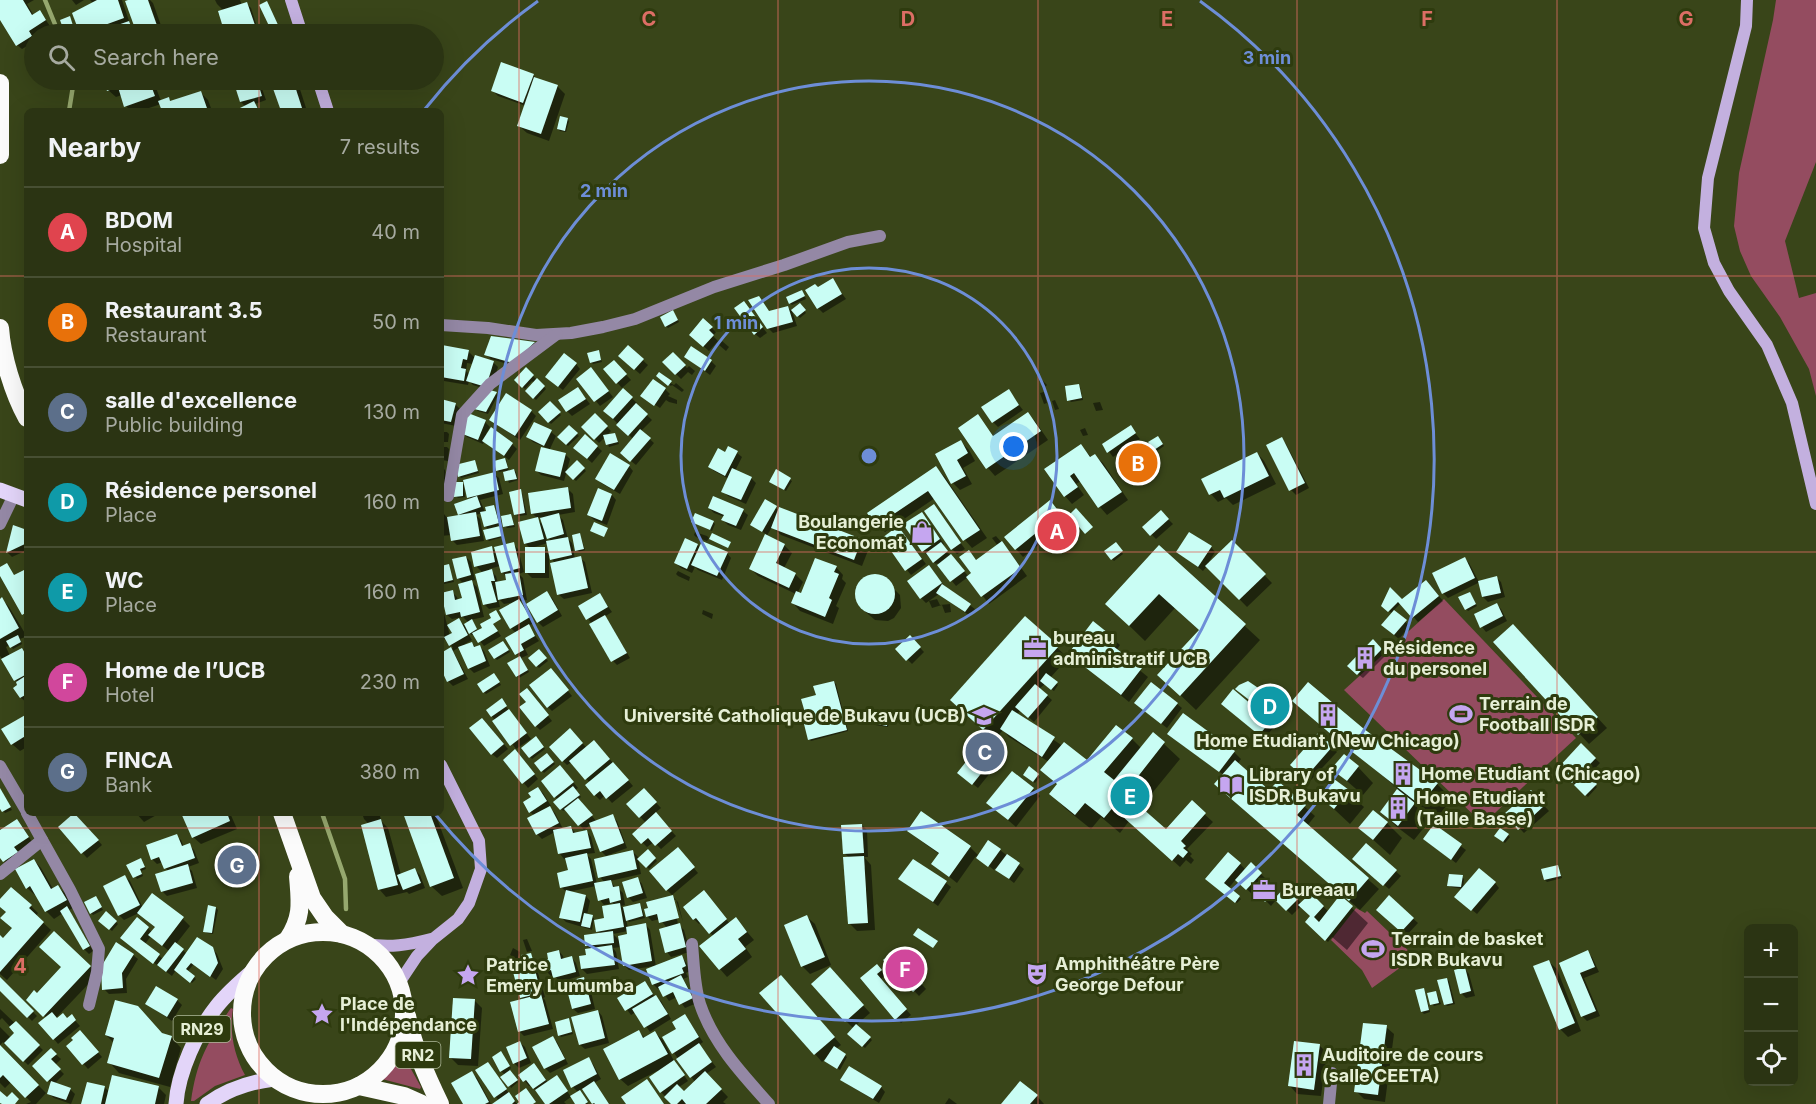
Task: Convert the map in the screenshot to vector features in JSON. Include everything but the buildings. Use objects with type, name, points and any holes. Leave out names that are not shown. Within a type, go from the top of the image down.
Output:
[{"type":"highway","points":[[0,83],[0,155]]},
{"type":"highway","points":[[0,328],[1,344],[24,413]]},
{"type":"highway","points":[[283,816],[312,898],[325,917],[342,934]]},
{"type":"highway","points":[[288,939],[297,925],[300,905],[296,856]]},
{"type":"highway","points":[[315,932],[342,934],[376,951],[389,966],[399,983],[404,1003],[404,1021],[397,1047],[381,1070],[358,1086],[334,1094],[316,1094],[297,1090],[274,1079],[257,1061],[245,1040],[241,1004],[248,981],[269,952],[288,939],[315,932]]},
{"type":"highway","name":"RN2","points":[[404,1003],[411,1036],[422,1067],[440,1104]]},
{"type":"highway","name":"RN2","points":[[358,1086],[404,1096],[422,1104]]},
{"type":"main road","name":"RN29","points":[[176,1104],[182,1071],[201,1031],[216,1007],[254,970]]},
{"type":"main road","points":[[207,1104],[221,1094],[239,1086],[274,1079]]},
{"type":"street","points":[[291,0],[299,24]]},
{"type":"street","points":[[1747,0],[1746,27],[1708,178],[1704,228],[1714,263],[1729,291],[1767,345],[1792,403],[1812,462],[1816,504]]},
{"type":"street","points":[[321,90],[327,108]]},
{"type":"street","points":[[444,326],[488,328],[536,335],[603,327],[635,319],[714,287],[848,242],[880,236]]},
{"type":"street","points":[[448,496],[462,415],[490,384],[557,334]]},
{"type":"street","points":[[0,524],[14,495]]},
{"type":"street","points":[[0,766],[24,808]]},
{"type":"street","points":[[399,983],[417,956],[433,939],[458,919],[469,903],[481,869],[479,841],[444,771]]},
{"type":"street","points":[[29,816],[99,949],[97,972],[89,1005]]},
{"type":"street","points":[[0,874],[42,840]]},
{"type":"street","points":[[366,944],[385,947],[433,939]]},
{"type":"street","points":[[692,944],[694,975],[700,1004],[728,1057],[769,1104]]},
{"type":"street","points":[[1329,1104],[1332,1073]]},
{"type":"shaded area","points":[[1776,0],[1816,0],[1816,162],[1785,241],[1799,298],[1816,293],[1816,396],[1809,369],[1780,317],[1751,276],[1740,251],[1734,226],[1739,173]]},
{"type":"shaded area","name":"Terrain de Football ISDR","points":[[1444,599],[1576,738],[1483,824],[1344,690]]},
{"type":"shaded area","name":"Terrain de basket ISDR Bukavu","points":[[1356,908],[1365,913],[1367,911],[1415,957],[1372,988],[1362,970],[1331,940]]},
{"type":"shaded area","points":[[231,1008],[233,1009],[233,1043],[245,1075],[215,1086],[191,1101],[200,1062]]},
{"type":"shaded area","points":[[402,1053],[421,1087],[420,1089],[382,1079]]},
{"type":"waterway","points":[[45,0],[55,24]]},
{"type":"waterway","points":[[69,108],[72,90]]},
{"type":"waterway","points":[[323,816],[345,879],[346,909]]},
{"type":"place","name":"Restaurant 3.5","points":[[1138,463]]},
{"type":"place","name":"BDOM","points":[[1057,531]]},
{"type":"place","name":"Boulangerie Economat","points":[[922,532]]},
{"type":"place","name":"bureau administratif UCB","points":[[1035,648]]},
{"type":"place","name":"Résidence du personel","points":[[1365,658]]},
{"type":"place","name":"Résidence personel","points":[[1270,706]]},
{"type":"place","name":"Terrain de Football ISDR","points":[[1461,714]]},
{"type":"place","name":"Home Etudiant (New Chicago)","points":[[1328,715]]},
{"type":"place","name":"Université Catholique de Bukavu (UCB)","points":[[984,716]]},
{"type":"place","name":"salle d'excellence","points":[[985,752]]},
{"type":"place","name":"Home Etudiant (Chicago)","points":[[1403,774]]},
{"type":"place","name":"Library of ISDR Bukavu","points":[[1231,785]]},
{"type":"place","name":"WC","points":[[1130,796]]},
{"type":"place","name":"Home Etudiant (Taille Basse)","points":[[1398,808]]},
{"type":"place","name":"FINCA","points":[[237,865]]},
{"type":"place","name":"Bureaau","points":[[1264,890]]},
{"type":"place","name":"Terrain de basket ISDR Bukavu","points":[[1373,949]]},
{"type":"place","name":"Home de l’UCB","points":[[905,969]]},
{"type":"place","name":"Amphithéâtre Père George Defour","points":[[1037,974]]},
{"type":"place","name":"Patrice Emery Lumumba","points":[[468,975]]},
{"type":"place","name":"Place de l'Indépendance","points":[[322,1014]]},
{"type":"place","name":"Auditoire de cours (salle CEETA)","points":[[1304,1065]]}]
